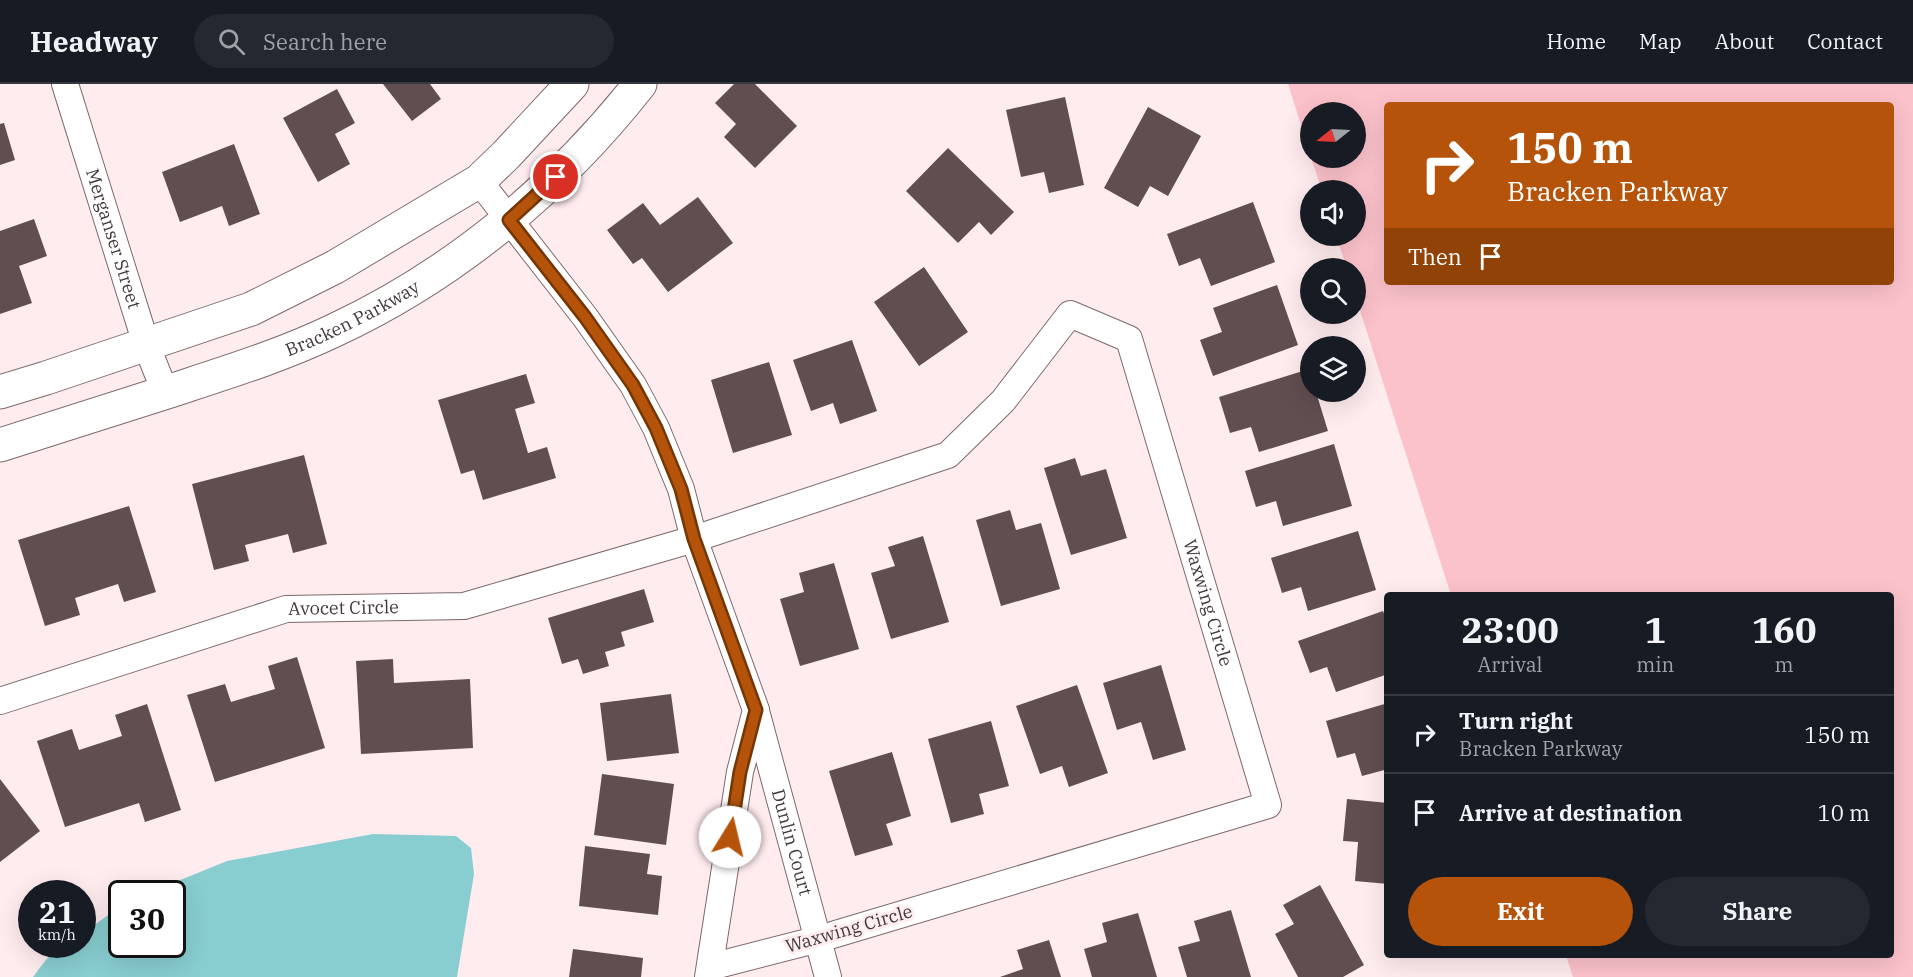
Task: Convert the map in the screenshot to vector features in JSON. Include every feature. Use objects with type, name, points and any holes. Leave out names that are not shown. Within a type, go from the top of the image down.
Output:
[{"type":"street","name":"Merganser Street","points":[[65,84],[146,344],[165,392]]},
{"type":"street","points":[[0,392],[251,309],[335,267],[479,181],[572,84]]},
{"type":"street","name":"Bracken Parkway","points":[[0,445],[251,365],[336,330],[384,305],[433,275],[509,220],[581,152],[640,84]]},
{"type":"street","name":"Dunlin Court","points":[[479,181],[585,317],[633,385],[656,428],[681,489],[694,539],[756,710],[828,977]]},
{"type":"street","name":"Waxwing Circle","points":[[694,539],[948,455],[1003,401],[1070,314],[1129,339],[1268,805],[709,972]]},
{"type":"street","name":"Avocet Circle","points":[[0,701],[286,609],[464,606],[694,539]]},
{"type":"street","points":[[709,972],[740,772],[756,710]]},
{"type":"shaded area","points":[[1288,84],[1913,84],[1913,977],[1573,977],[1567,958],[1894,958],[1894,592],[1450,592],[1364,324],[1366,258],[1344,258],[1339,246],[1366,246],[1366,180],[1319,180],[1314,168],[1366,168],[1366,102],[1300,102],[1300,122]]},
{"type":"water","points":[[373,834],[456,836],[471,848],[474,874],[457,977],[33,977],[48,958],[96,958],[96,924],[108,915],[108,958],[186,958],[186,880],[180,880],[227,861]]},
{"type":"building","points":[[383,84],[430,84],[441,99],[412,121]]},
{"type":"building","points":[[734,84],[755,84],[797,126],[755,168],[724,137],[736,124],[715,103]]},
{"type":"building","points":[[337,89],[355,123],[335,134],[350,164],[318,182],[283,118]]},
{"type":"building","points":[[1065,97],[1084,185],[1049,193],[1044,172],[1021,177],[1006,110]]},
{"type":"building","points":[[1148,107],[1201,136],[1168,196],[1150,186],[1138,207],[1104,188]]},
{"type":"building","points":[[4,123],[15,160],[0,165],[0,124]]},
{"type":"building","points":[[234,144],[260,214],[229,226],[222,206],[180,222],[162,172]]},
{"type":"building","points":[[948,148],[1014,212],[991,235],[979,222],[958,243],[906,191]]},
{"type":"building","points":[[698,197],[733,243],[668,292],[642,258],[633,264],[607,230],[643,203],[660,225]]},
{"type":"building","points":[[1253,202],[1275,262],[1211,286],[1200,258],[1179,266],[1167,234]]},
{"type":"building","points":[[34,219],[47,256],[19,266],[32,303],[0,314],[0,231]]},
{"type":"building","points":[[924,267],[968,332],[919,366],[874,302]]},
{"type":"building","points":[[1277,285],[1298,345],[1213,376],[1200,340],[1222,332],[1213,308]]},
{"type":"building","points":[[852,340],[877,411],[840,424],[833,403],[811,411],[793,360]]},
{"type":"building","points":[[769,362],[792,435],[733,453],[711,380]]},
{"type":"building","points":[[1300,372],[1300,402],[1319,402],[1328,431],[1259,452],[1251,427],[1230,433],[1219,397]]},
{"type":"building","points":[[526,374],[535,403],[515,409],[528,453],[547,447],[556,478],[483,500],[474,470],[461,474],[438,400]]},
{"type":"building","points":[[1334,444],[1352,506],[1283,526],[1276,501],[1256,507],[1245,471]]},
{"type":"building","points":[[304,455],[327,544],[293,553],[288,534],[245,545],[249,561],[214,570],[192,484]]},
{"type":"building","points":[[1075,458],[1081,476],[1106,469],[1127,538],[1071,555],[1044,468]]},
{"type":"building","points":[[129,506],[156,592],[124,602],[118,584],[75,598],[80,615],[45,626],[18,540]]},
{"type":"building","points":[[1010,510],[1016,530],[1041,523],[1060,589],[1001,606],[976,520]]},
{"type":"building","points":[[1358,531],[1376,590],[1308,611],[1301,587],[1282,593],[1271,558]]},
{"type":"building","points":[[923,536],[949,622],[891,639],[871,573],[895,566],[888,547]]},
{"type":"building","points":[[834,563],[859,649],[800,666],[780,599],[804,592],[799,573]]},
{"type":"building","points":[[644,589],[654,622],[621,632],[625,646],[605,652],[609,666],[583,674],[578,659],[562,664],[548,618]]},
{"type":"building","points":[[1383,611],[1384,675],[1336,692],[1327,667],[1310,673],[1298,641]]},
{"type":"building","points":[[297,657],[325,748],[215,782],[187,695],[225,684],[231,702],[275,689],[268,666]]},
{"type":"building","points":[[393,659],[394,683],[470,679],[473,748],[361,754],[356,661]]},
{"type":"building","points":[[1161,665],[1186,750],[1153,760],[1141,722],[1117,730],[1103,683]]},
{"type":"building","points":[[1077,685],[1108,773],[1069,787],[1062,766],[1040,774],[1016,706]]},
{"type":"building","points":[[671,694],[679,753],[607,761],[600,703]]},
{"type":"building","points":[[147,704],[181,810],[145,822],[139,803],[65,827],[37,741],[72,729],[79,750],[122,736],[115,715]]},
{"type":"building","points":[[1384,704],[1384,770],[1362,776],[1355,753],[1337,758],[1326,721]]},
{"type":"building","points":[[991,721],[1009,786],[979,794],[984,814],[951,823],[928,739]]},
{"type":"building","points":[[892,752],[911,816],[886,824],[893,845],[855,856],[829,771]]},
{"type":"building","points":[[602,774],[674,784],[666,845],[594,835]]},
{"type":"building","points":[[0,779],[40,831],[0,862]]},
{"type":"building","points":[[1347,799],[1384,803],[1384,884],[1355,881],[1358,842],[1343,841]]},
{"type":"building","points":[[585,846],[650,854],[647,874],[662,876],[658,915],[579,906]]},
{"type":"building","points":[[1320,885],[1364,965],[1343,977],[1298,977],[1275,934],[1294,924],[1283,905]]},
{"type":"building","points":[[1231,910],[1251,977],[1187,977],[1178,947],[1200,941],[1194,921]]},
{"type":"building","points":[[1138,913],[1157,977],[1092,977],[1084,949],[1107,942],[1102,923]]},
{"type":"building","points":[[1049,940],[1061,977],[1000,977],[1023,969],[1017,950]]},
{"type":"building","points":[[573,949],[643,958],[641,977],[569,977]]},
{"type":"route","points":[[556,177],[509,220],[585,317],[633,385],[656,428],[681,489],[694,539],[756,710],[740,772],[730,837]]}]
